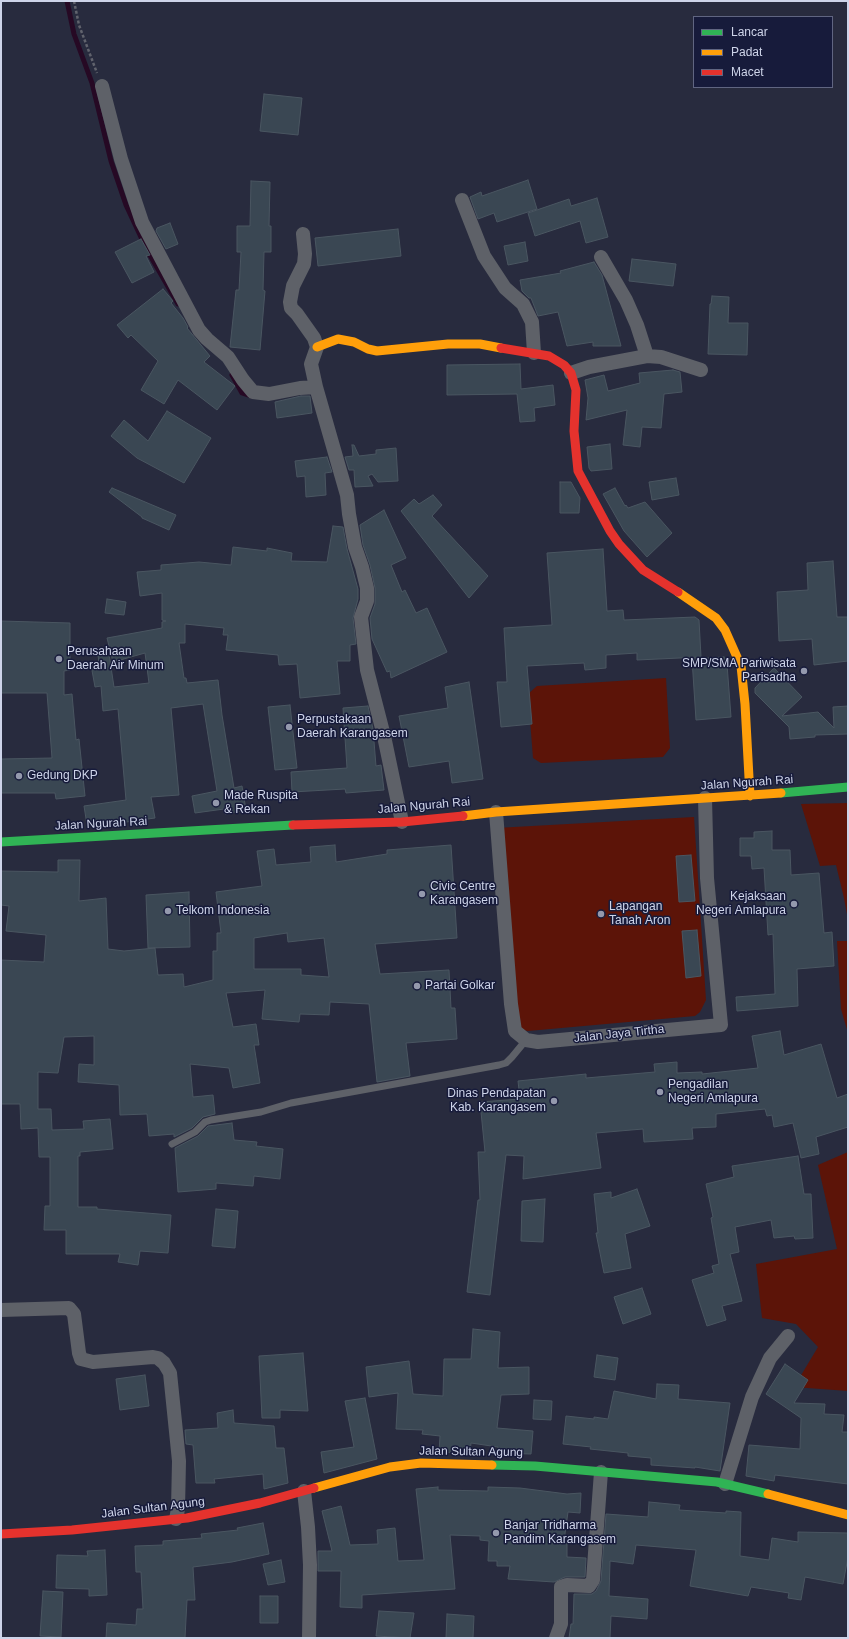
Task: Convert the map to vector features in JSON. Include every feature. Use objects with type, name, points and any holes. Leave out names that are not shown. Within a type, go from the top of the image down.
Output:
[{"type":"street","points":[[102,86],[121,159],[142,222],[199,330],[228,357],[253,392],[269,394],[300,388],[316,387]]},
{"type":"street","points":[[462,200],[484,256],[505,288],[524,304],[532,322],[534,353]]},
{"type":"street","points":[[303,234],[305,254],[304,264],[293,286],[290,302],[291,308],[314,338],[317,347],[312,364],[316,387],[347,495],[355,547],[367,588],[367,602],[361,617],[367,670],[384,736],[402,822]]},
{"type":"street","points":[[601,257],[626,300],[637,325],[647,356]]},
{"type":"street","points":[[317,347],[338,339],[354,342],[368,349],[377,351],[448,344],[480,344],[549,356],[564,365],[571,373],[576,390],[574,431],[578,471],[610,531],[619,544],[643,570],[692,600],[716,618],[725,630],[741,666],[745,704],[750,796]]},
{"type":"street","points":[[571,373],[589,367],[647,356],[661,357],[701,370]]},
{"type":"street","name":"Jalan Ngurah Rai","points":[[1,842],[274,826],[402,822],[496,812],[750,796],[848,788]]},
{"type":"street","name":"Jalan Jaya Tirtha","points":[[526,1040],[538,1042],[721,1025],[707,878],[705,798]]},
{"type":"street","points":[[496,812],[511,1004],[515,1031],[526,1040]]},
{"type":"street","points":[[1,1310],[69,1308],[74,1314],[81,1359],[93,1362],[153,1357],[158,1358],[164,1363],[170,1373],[179,1461],[178,1509],[176,1519]]},
{"type":"street","points":[[725,1484],[752,1397],[770,1358],[788,1336]]},
{"type":"street","name":"Jalan Sultan Agung","points":[[1,1534],[72,1530],[176,1519],[260,1503],[390,1467],[421,1463],[535,1466],[725,1484],[848,1515]]},
{"type":"street","points":[[556,1638],[561,1624],[561,1587],[589,1586],[593,1580],[601,1472]]},
{"type":"street","points":[[304,1491],[310,1565],[309,1638]]},
{"type":"lane","points":[[172,1144],[195,1132],[205,1122],[211,1120],[261,1112],[291,1102],[506,1063],[526,1040]]},
{"type":"path","points":[[74,1],[79,25],[102,86]]},
{"type":"shaded area","points":[[666,678],[670,748],[663,757],[541,763],[533,758],[528,694],[537,686]]},
{"type":"shaded area","points":[[848,803],[848,920],[836,865],[820,866],[801,804]]},
{"type":"shaded area","name":"Lapangan Tanah Aron","points":[[694,817],[706,1000],[700,1012],[695,1016],[528,1031],[519,1029],[496,828]]},
{"type":"shaded area","points":[[837,941],[848,941],[848,1033],[841,1009]]},
{"type":"shaded area","points":[[848,1152],[848,1391],[794,1387],[818,1347],[796,1324],[762,1318],[756,1264],[837,1249],[818,1165]]},
{"type":"building","points":[[264,94],[302,98],[298,135],[260,131]]},
{"type":"building","points":[[528,180],[537,209],[497,222],[494,213],[478,219],[470,197],[481,192],[482,196]]},
{"type":"building","points":[[251,181],[270,182],[269,226],[271,226],[271,252],[264,252],[263,290],[265,291],[260,350],[230,347],[236,290],[239,290],[241,252],[237,252],[237,226],[250,226]]},
{"type":"building","points":[[597,198],[608,237],[586,243],[580,221],[535,236],[528,213],[569,199],[571,206]]},
{"type":"building","points":[[170,223],[178,244],[166,249],[156,231],[157,228]]},
{"type":"building","points":[[398,229],[401,256],[318,266],[315,238]]},
{"type":"building","points":[[141,239],[150,255],[146,256],[154,272],[132,283],[115,252]]},
{"type":"building","points":[[525,242],[528,261],[508,265],[504,246]]},
{"type":"building","points":[[632,259],[676,264],[673,286],[629,281]]},
{"type":"building","points":[[594,262],[602,275],[621,346],[593,346],[593,342],[567,346],[558,312],[538,316],[531,298],[529,298],[522,291],[520,280],[561,273],[560,271]]},
{"type":"building","points":[[163,289],[173,301],[171,303],[183,318],[188,327],[187,328],[210,356],[204,362],[235,386],[217,410],[178,380],[164,404],[141,390],[158,361],[131,335],[128,338],[117,325]]},
{"type":"building","points":[[712,296],[729,297],[728,323],[748,323],[747,355],[708,354],[710,304]]},
{"type":"building","points":[[520,364],[521,389],[553,385],[555,405],[534,408],[535,421],[520,422],[517,394],[447,395],[447,365]]},
{"type":"building","points":[[673,370],[680,372],[682,392],[664,394],[661,428],[642,427],[640,447],[623,445],[627,410],[586,420],[588,398],[585,380],[604,375],[608,391],[640,383],[639,373]]},
{"type":"building","points":[[301,396],[310,396],[312,413],[277,418],[275,402]]},
{"type":"building","points":[[167,411],[211,438],[184,483],[137,458],[111,436],[124,420],[148,441]]},
{"type":"building","points":[[610,444],[612,469],[591,471],[589,468],[587,447]]},
{"type":"building","points":[[352,445],[354,445],[359,456],[376,454],[376,450],[396,448],[398,481],[378,482],[372,474],[368,476],[373,486],[355,487],[354,470],[349,470],[345,457],[353,456]]},
{"type":"building","points":[[327,457],[332,472],[325,473],[326,495],[306,497],[305,476],[297,477],[295,461]]},
{"type":"building","points":[[676,478],[679,495],[652,500],[649,482]]},
{"type":"building","points":[[560,482],[571,482],[580,498],[579,513],[560,513]]},
{"type":"building","points":[[112,488],[176,515],[169,530],[142,518],[109,492]]},
{"type":"building","points":[[615,488],[625,506],[626,505],[628,508],[645,502],[672,533],[647,557],[624,531],[603,494]]},
{"type":"building","points":[[433,495],[442,505],[432,516],[488,576],[469,598],[401,511],[414,499],[419,504]]},
{"type":"building","points":[[384,510],[406,558],[391,565],[402,592],[405,590],[416,613],[427,608],[447,652],[391,678],[390,671],[387,672],[372,639],[370,618],[375,604],[375,588],[370,565],[363,545],[360,525]]},
{"type":"building","points":[[333,526],[343,527],[347,549],[358,589],[358,599],[353,618],[356,644],[350,645],[350,661],[337,661],[340,694],[300,698],[297,664],[279,665],[278,655],[226,650],[228,635],[223,635],[224,628],[185,624],[185,643],[179,643],[184,678],[186,678],[187,683],[218,680],[234,788],[242,786],[246,810],[225,814],[224,809],[195,813],[192,796],[217,791],[203,704],[171,708],[179,795],[151,797],[155,818],[112,824],[87,825],[84,806],[126,800],[118,709],[103,711],[101,686],[95,687],[91,665],[99,663],[98,655],[109,654],[114,687],[149,683],[145,653],[113,662],[107,638],[162,628],[162,622],[166,621],[162,620],[162,593],[140,596],[137,572],[161,570],[161,565],[199,562],[231,565],[233,547],[267,551],[267,548],[292,553],[291,561],[327,562]]},
{"type":"building","points":[[603,549],[607,611],[623,610],[624,620],[695,617],[699,620],[701,657],[637,660],[637,653],[606,655],[606,668],[585,670],[584,663],[527,666],[532,724],[501,727],[497,682],[507,682],[504,628],[552,625],[547,553]]},
{"type":"building","points":[[833,561],[837,617],[848,617],[848,661],[814,665],[812,639],[779,641],[777,592],[808,590],[807,563]]},
{"type":"building","points":[[107,599],[126,602],[124,615],[105,613]]},
{"type":"building","points":[[1,621],[70,623],[70,670],[64,671],[64,695],[72,694],[76,740],[79,739],[85,796],[56,799],[55,793],[1,793],[1,759],[52,758],[47,693],[1,693]]},
{"type":"building","points":[[724,657],[727,664],[731,717],[696,720],[692,659]]},
{"type":"building","points":[[774,668],[802,697],[782,716],[818,712],[834,728],[833,707],[848,706],[848,734],[815,735],[815,737],[790,739],[789,727],[755,693],[755,688]]},
{"type":"building","points":[[469,682],[483,779],[452,783],[449,761],[409,767],[399,716],[448,708],[445,687]]},
{"type":"building","points":[[290,705],[297,768],[275,770],[268,707]]},
{"type":"building","points":[[368,706],[373,729],[376,766],[381,765],[384,790],[346,793],[345,789],[292,792],[291,772],[347,768],[343,708]]},
{"type":"building","name":"Kejaksaan Negeri Amlapura","points":[[772,831],[772,850],[790,850],[791,875],[819,873],[824,933],[832,932],[834,966],[797,969],[798,1006],[737,1011],[736,997],[775,994],[773,934],[768,935],[764,868],[752,869],[751,856],[740,856],[740,838],[754,838],[754,832]]},
{"type":"building","points":[[335,845],[336,862],[387,854],[387,850],[451,845],[457,938],[375,944],[380,974],[449,970],[451,1008],[455,1008],[457,1039],[406,1043],[410,1076],[377,1082],[369,1004],[330,1002],[329,1015],[300,1014],[299,1022],[262,1019],[265,990],[226,993],[233,1027],[256,1024],[259,1045],[254,1045],[260,1083],[233,1088],[229,1068],[190,1064],[193,1097],[213,1095],[215,1114],[203,1117],[192,1128],[174,1137],[174,1134],[149,1136],[147,1114],[120,1115],[119,1085],[78,1082],[79,1064],[94,1065],[94,1036],[64,1037],[58,1073],[38,1072],[38,1109],[51,1109],[52,1130],[84,1129],[83,1121],[110,1119],[113,1149],[80,1152],[80,1156],[78,1156],[78,1207],[97,1207],[97,1209],[171,1215],[168,1253],[140,1251],[138,1265],[118,1262],[120,1254],[66,1254],[66,1230],[44,1230],[45,1206],[50,1206],[50,1157],[39,1157],[38,1128],[21,1129],[20,1104],[1,1104],[1,960],[44,962],[46,935],[6,931],[9,906],[1,905],[1,871],[58,872],[58,860],[80,860],[79,901],[106,898],[108,949],[124,951],[155,948],[158,975],[183,974],[184,987],[213,980],[213,951],[217,951],[217,933],[221,933],[216,892],[262,886],[257,851],[274,849],[276,865],[311,862],[310,847]],"holes":[[[287,933],[288,942],[324,938],[329,977],[301,975],[301,969],[254,969],[254,938]]]},
{"type":"building","points":[[691,855],[695,901],[679,902],[676,856]]},
{"type":"building","name":"Telkom Indonesia","points":[[189,892],[190,947],[148,948],[146,895]]},
{"type":"building","points":[[697,930],[701,976],[686,978],[682,931]]},
{"type":"building","points":[[780,1031],[784,1055],[821,1044],[837,1098],[848,1094],[848,1127],[816,1137],[819,1154],[801,1158],[793,1123],[774,1127],[772,1115],[767,1116],[765,1109],[716,1114],[716,1127],[692,1128],[693,1139],[644,1142],[643,1129],[596,1133],[601,1168],[523,1179],[524,1156],[506,1155],[490,1295],[467,1292],[478,1200],[480,1200],[478,1152],[485,1152],[480,1102],[520,1099],[518,1081],[586,1074],[586,1078],[655,1072],[654,1064],[677,1062],[677,1073],[702,1072],[702,1074],[758,1068],[752,1036]]},
{"type":"building","points":[[232,1123],[234,1140],[257,1142],[256,1146],[283,1149],[280,1179],[254,1176],[253,1186],[216,1183],[216,1189],[178,1192],[175,1148],[198,1136],[208,1126]]},
{"type":"building","points":[[798,1156],[804,1194],[811,1194],[813,1238],[795,1239],[794,1236],[774,1238],[771,1220],[735,1227],[739,1252],[730,1254],[742,1301],[722,1306],[726,1320],[707,1326],[692,1280],[714,1273],[712,1266],[719,1264],[711,1218],[713,1217],[706,1184],[734,1177],[732,1166]]},
{"type":"building","points":[[637,1189],[650,1226],[625,1234],[631,1268],[604,1273],[596,1233],[598,1233],[594,1194],[611,1192],[611,1198]]},
{"type":"building","points":[[545,1199],[543,1242],[521,1241],[522,1201]]},
{"type":"building","points":[[216,1209],[238,1211],[235,1248],[212,1246]]},
{"type":"building","points":[[642,1288],[651,1314],[623,1324],[614,1297]]},
{"type":"building","points":[[473,1329],[500,1332],[498,1368],[529,1367],[529,1394],[501,1395],[497,1428],[533,1431],[531,1454],[498,1453],[498,1447],[471,1443],[470,1453],[439,1452],[440,1436],[422,1434],[423,1430],[396,1429],[398,1393],[369,1397],[366,1367],[409,1361],[413,1394],[443,1396],[444,1359],[471,1359]]},
{"type":"building","points":[[303,1353],[308,1411],[280,1410],[280,1418],[262,1418],[259,1356]]},
{"type":"building","points":[[597,1355],[618,1358],[615,1380],[594,1377]]},
{"type":"building","points":[[785,1364],[808,1380],[794,1403],[825,1404],[824,1414],[844,1415],[842,1432],[848,1432],[848,1484],[775,1475],[774,1481],[746,1476],[749,1445],[800,1449],[801,1418],[766,1394]]},
{"type":"building","points":[[145,1375],[149,1406],[120,1410],[116,1379]]},
{"type":"building","points":[[657,1384],[679,1385],[678,1399],[730,1403],[720,1471],[695,1467],[651,1465],[651,1458],[628,1456],[628,1453],[590,1449],[591,1447],[563,1444],[566,1416],[608,1419],[614,1391],[656,1399]]},
{"type":"building","points":[[365,1398],[377,1459],[324,1473],[321,1452],[354,1447],[345,1401]]},
{"type":"building","points":[[534,1400],[552,1401],[551,1420],[533,1419]]},
{"type":"building","points":[[233,1410],[234,1423],[274,1426],[276,1448],[284,1448],[288,1483],[264,1489],[263,1474],[214,1479],[215,1483],[196,1483],[193,1445],[186,1444],[185,1430],[218,1428],[217,1413]]},
{"type":"building","points":[[438,1487],[438,1490],[488,1491],[488,1487],[520,1488],[567,1494],[581,1493],[580,1513],[568,1512],[564,1541],[567,1541],[567,1557],[586,1558],[585,1577],[565,1577],[554,1582],[508,1579],[510,1566],[497,1566],[497,1561],[488,1561],[489,1541],[480,1540],[480,1536],[450,1535],[455,1589],[362,1595],[362,1608],[340,1607],[341,1571],[318,1571],[318,1551],[332,1551],[322,1511],[341,1506],[350,1545],[378,1544],[377,1530],[395,1528],[398,1561],[424,1560],[416,1489]]},
{"type":"building","points":[[649,1502],[680,1505],[679,1510],[726,1513],[726,1511],[741,1512],[740,1556],[769,1560],[772,1538],[798,1542],[798,1532],[848,1533],[848,1557],[843,1584],[805,1577],[801,1600],[788,1598],[789,1593],[751,1587],[748,1596],[690,1586],[696,1550],[636,1545],[633,1564],[610,1561],[609,1596],[648,1599],[647,1619],[611,1616],[610,1638],[569,1638],[571,1624],[573,1624],[574,1594],[592,1594],[596,1591],[601,1581],[606,1514],[648,1517]]},
{"type":"building","points":[[263,1523],[269,1554],[232,1562],[193,1567],[195,1600],[187,1600],[185,1638],[106,1638],[107,1623],[136,1625],[137,1609],[143,1609],[141,1572],[136,1572],[135,1546],[163,1545],[163,1541],[202,1538],[201,1534],[238,1530],[237,1528]]},
{"type":"building","points":[[105,1550],[107,1595],[89,1596],[89,1589],[56,1588],[57,1555],[88,1556],[87,1551]]},
{"type":"building","points":[[281,1560],[285,1582],[268,1585],[263,1564]]},
{"type":"building","points":[[43,1591],[63,1592],[61,1637],[40,1636]]},
{"type":"building","points":[[260,1596],[278,1596],[278,1623],[260,1623]]},
{"type":"building","points":[[379,1611],[414,1613],[410,1638],[376,1636]]},
{"type":"building","points":[[447,1614],[474,1616],[473,1638],[446,1638]]},
{"type":"waterway","points":[[67,1],[74,34],[92,83],[111,161],[126,205],[147,250],[178,304]]},
{"type":"waterway","points":[[232,375],[242,393],[251,396]]},
{"type":"traffic: fast","points":[[781,793],[848,787]]},
{"type":"traffic: fast","points":[[1,842],[293,825]]},
{"type":"traffic: fast","points":[[492,1465],[535,1466],[717,1482],[768,1494]]},
{"type":"traffic: slow","points":[[317,347],[338,339],[354,342],[368,349],[377,351],[448,344],[480,344],[501,348]]},
{"type":"traffic: slow","points":[[678,592],[716,618],[725,630],[741,666],[745,704],[750,796]]},
{"type":"traffic: slow","points":[[463,816],[496,812],[781,793]]},
{"type":"traffic: slow","points":[[314,1488],[390,1467],[421,1463],[492,1465]]},
{"type":"traffic: slow","points":[[768,1494],[848,1515]]},
{"type":"traffic: jam","points":[[501,348],[549,356],[564,365],[571,373],[576,390],[574,431],[578,471],[610,531],[619,544],[643,570],[678,592]]},
{"type":"traffic: jam","points":[[293,825],[402,822],[463,816]]},
{"type":"traffic: jam","points":[[1,1534],[72,1530],[187,1518],[260,1503],[314,1488]]},
{"type":"place","name":"Perusahaan Daerah Air Minum","points":[[59,659]]},
{"type":"place","name":"SMP/SMA Pariwisata Parisadha","points":[[804,671]]},
{"type":"place","name":"Perpustakaan Daerah Karangasem","points":[[289,727]]},
{"type":"place","name":"Gedung DKP","points":[[19,776]]},
{"type":"place","name":"Made Ruspita & Rekan","points":[[216,803]]},
{"type":"place","name":"Civic Centre Karangasem","points":[[422,894]]},
{"type":"place","name":"Kejaksaan Negeri Amlapura","points":[[794,904]]},
{"type":"place","name":"Telkom Indonesia","points":[[168,911]]},
{"type":"place","name":"Lapangan Tanah Aron","points":[[601,914]]},
{"type":"place","name":"Partai Golkar","points":[[417,986]]},
{"type":"place","name":"Pengadilan Negeri Amlapura","points":[[660,1092]]},
{"type":"place","name":"Dinas Pendapatan Kab. Karangasem","points":[[554,1101]]},
{"type":"place","name":"Banjar Tridharma Pandim Karangasem","points":[[496,1533]]}]
